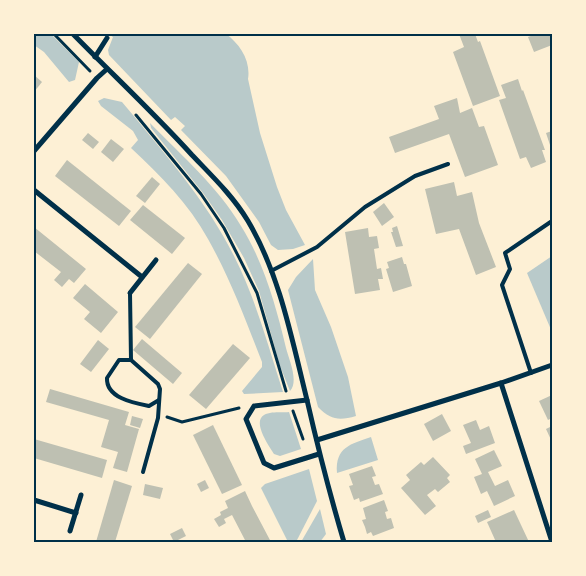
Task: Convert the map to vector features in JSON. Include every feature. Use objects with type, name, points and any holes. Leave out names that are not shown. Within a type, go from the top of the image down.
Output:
[{"type":"street","points":[[72,34],[169,130],[226,190],[248,220],[272,271],[293,340],[319,454],[344,542]]},
{"type":"street","points":[[95,57],[107,38]]},
{"type":"street","points":[[34,151],[107,69]]},
{"type":"street","points":[[34,140],[39,144]]},
{"type":"street","points":[[34,190],[142,277]]},
{"type":"street","points":[[130,293],[156,260]]},
{"type":"street","points":[[317,440],[552,366]]},
{"type":"street","points":[[501,383],[552,542]]},
{"type":"street","points":[[307,400],[254,406],[246,419],[264,463],[274,468],[319,454]]},
{"type":"street","points":[[70,531],[81,495]]},
{"type":"street","points":[[34,500],[76,513]]},
{"type":"lane","points":[[272,271],[317,247],[365,207],[415,176],[448,164]]},
{"type":"lane","points":[[531,373],[502,284],[510,269],[505,253],[552,221]]},
{"type":"lane","points":[[130,293],[131,360]]},
{"type":"lane","points":[[143,472],[161,395],[158,384],[131,360],[119,360],[107,378],[108,387],[113,393],[131,402],[149,406],[159,400]]},
{"type":"path","points":[[54,34],[97,78]]},
{"type":"path","points":[[131,110],[201,194],[224,228],[256,293],[309,457]]},
{"type":"path","points":[[158,414],[182,422],[218,412],[254,406]]},
{"type":"shaded area","points":[[34,34],[51,34],[79,62],[75,80],[69,82],[44,52],[34,45]]},
{"type":"shaded area","points":[[109,34],[226,34],[236,43],[248,66],[248,79],[260,133],[277,187],[286,210],[305,245],[293,249],[278,250],[271,245],[259,222],[226,176],[181,130],[185,126],[175,117],[171,120],[109,55],[108,50],[113,37]]},
{"type":"shaded area","points":[[104,98],[122,102],[211,215],[234,256],[249,289],[283,392],[244,394],[242,391],[262,367],[262,362],[223,269],[208,239],[183,202],[163,179],[131,148],[138,140],[133,131],[101,106],[98,101]]},
{"type":"shaded area","points":[[150,123],[222,198],[249,240],[263,270],[278,316],[294,382],[290,391],[280,366],[259,291],[244,258],[222,220],[151,128]]},
{"type":"shaded area","points":[[552,256],[552,332],[527,273]]},
{"type":"shaded area","points":[[313,259],[315,290],[331,327],[348,377],[356,416],[350,418],[340,419],[331,417],[318,407],[288,290],[296,277]]},
{"type":"shaded area","points":[[289,412],[301,449],[280,456],[274,454],[263,434],[260,423],[261,418],[267,414]]},
{"type":"shaded area","points":[[371,437],[378,460],[337,473],[337,464],[342,452],[351,445]]},
{"type":"shaded area","points":[[309,469],[317,501],[296,542],[288,542],[261,488],[265,484]]},
{"type":"shaded area","points":[[320,509],[326,534],[320,542],[301,542]]},
{"type":"building","points":[[459,34],[475,34],[478,42],[480,41],[500,96],[473,106],[453,52],[464,47]]},
{"type":"building","points":[[536,34],[550,34],[552,45],[534,52],[528,37]]},
{"type":"building","points":[[34,75],[42,82],[34,92]]},
{"type":"building","points":[[518,79],[545,150],[542,150],[546,162],[531,168],[526,157],[520,159],[499,100],[506,98],[501,85]]},
{"type":"building","points":[[457,98],[460,113],[472,108],[479,127],[484,126],[498,165],[465,177],[449,134],[395,153],[389,137],[439,119],[434,106]]},
{"type":"building","points":[[552,131],[552,151],[546,133]]},
{"type":"building","points":[[88,133],[99,142],[93,149],[82,140]]},
{"type":"building","points":[[111,139],[124,149],[113,162],[101,152]]},
{"type":"building","points":[[67,160],[131,211],[119,226],[55,176]]},
{"type":"building","points":[[152,177],[160,184],[145,203],[136,196]]},
{"type":"building","points":[[454,182],[457,196],[472,192],[479,223],[496,267],[476,275],[459,229],[436,234],[425,189]]},
{"type":"building","points":[[384,203],[394,217],[382,226],[373,212]]},
{"type":"building","points":[[143,205],[185,238],[172,254],[130,220]]},
{"type":"building","points":[[397,226],[403,246],[396,247],[391,232],[393,232],[392,228]]},
{"type":"building","points":[[34,227],[86,269],[74,283],[69,279],[62,287],[54,280],[61,272],[34,251]]},
{"type":"building","points":[[368,228],[369,237],[377,236],[379,248],[374,249],[377,269],[381,268],[383,279],[378,279],[380,290],[355,294],[345,232]]},
{"type":"building","points":[[402,257],[412,286],[393,292],[386,269],[389,268],[387,262]]},
{"type":"building","points":[[188,263],[202,274],[150,339],[135,327]]},
{"type":"building","points":[[85,284],[118,312],[101,333],[84,319],[90,312],[73,298]]},
{"type":"building","points":[[142,339],[182,373],[173,384],[133,350]]},
{"type":"building","points":[[98,340],[109,349],[91,372],[80,364]]},
{"type":"building","points":[[233,344],[250,358],[206,409],[189,395]]},
{"type":"building","points":[[50,389],[129,412],[125,425],[139,429],[127,472],[113,468],[118,452],[101,447],[109,420],[46,402]]},
{"type":"building","points":[[552,395],[552,418],[548,420],[539,401]]},
{"type":"building","points":[[442,414],[451,431],[433,441],[424,424]]},
{"type":"building","points":[[132,416],[143,419],[140,428],[130,425]]},
{"type":"building","points":[[476,420],[480,430],[489,426],[495,443],[466,454],[463,446],[471,443],[463,425]]},
{"type":"building","points":[[213,425],[242,485],[222,494],[193,435]]},
{"type":"building","points":[[552,426],[552,442],[546,429]]},
{"type":"building","points":[[34,439],[107,460],[102,478],[34,458]]},
{"type":"building","points":[[494,450],[502,466],[488,472],[495,486],[508,480],[515,496],[494,506],[487,491],[481,494],[474,477],[482,474],[475,459]]},
{"type":"building","points":[[433,457],[450,475],[447,478],[450,482],[438,492],[435,489],[427,495],[436,506],[425,515],[401,488],[410,480],[406,475],[421,462],[424,465]]},
{"type":"building","points":[[372,466],[376,476],[372,477],[375,485],[379,484],[383,494],[360,502],[359,498],[354,500],[349,486],[353,485],[349,474]]},
{"type":"building","points":[[114,480],[132,486],[115,542],[96,542]]},
{"type":"building","points":[[205,480],[209,488],[201,492],[197,484]]},
{"type":"building","points":[[145,484],[163,488],[160,499],[143,495]]},
{"type":"building","points":[[245,491],[271,542],[246,542],[232,515],[224,519],[226,523],[219,527],[214,519],[221,515],[220,512],[228,508],[225,501]]},
{"type":"building","points":[[384,500],[388,511],[385,512],[387,519],[391,518],[394,528],[373,536],[371,532],[367,534],[362,520],[366,519],[363,508]]},
{"type":"building","points":[[488,510],[491,517],[478,523],[475,516]]},
{"type":"building","points":[[514,510],[529,542],[496,542],[487,522]]},
{"type":"building","points":[[182,528],[186,536],[174,542],[170,534]]}]
